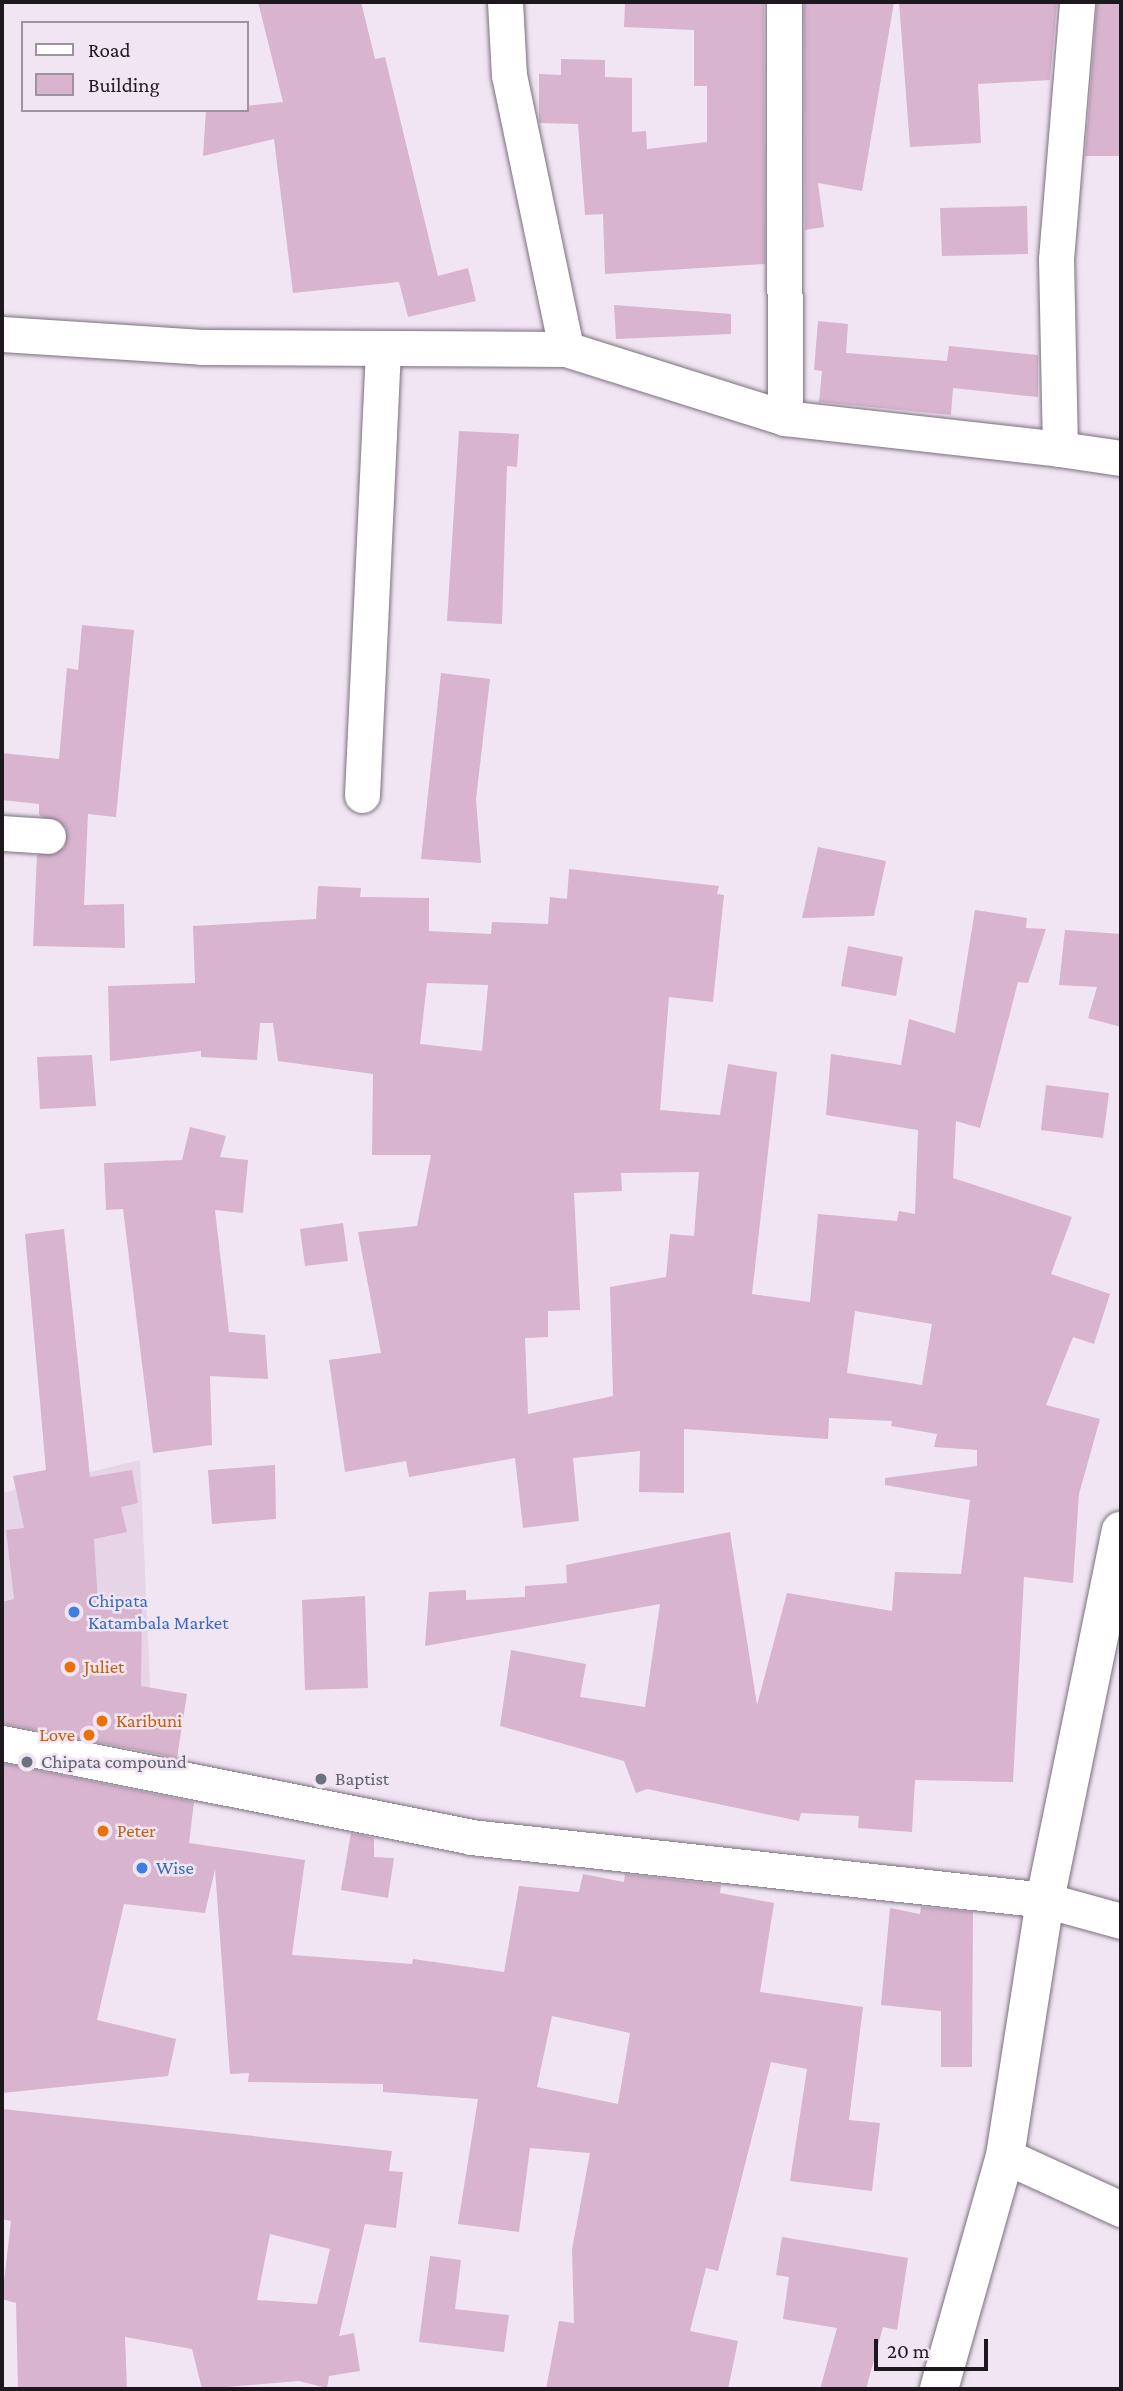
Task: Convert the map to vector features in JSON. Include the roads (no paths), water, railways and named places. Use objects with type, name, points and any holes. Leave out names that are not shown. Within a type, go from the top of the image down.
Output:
[{"type":"street","points":[[505,2],[509,75],[566,349]]},
{"type":"street","points":[[784,2],[785,418]]},
{"type":"street","points":[[1060,449],[1056,259],[1077,2]]},
{"type":"street","points":[[2,334],[383,349],[566,349],[785,418],[1121,458]]},
{"type":"street","points":[[362,795],[383,349]]},
{"type":"street","points":[[2,833],[48,836]]},
{"type":"street","points":[[939,2389],[1005,2156],[1045,1900],[1121,1531]]},
{"type":"street","points":[[2,1743],[471,1837],[1045,1900],[1121,1921]]},
{"type":"street","points":[[1005,2156],[1121,2209]]},
{"type":"place","name":"Chipata Katambala Market","points":[[74,1612]]},
{"type":"place","name":"Juliet","points":[[70,1667]]},
{"type":"place","name":"Karibuni","points":[[102,1721]]},
{"type":"place","name":"Love","points":[[89,1735]]},
{"type":"place","name":"Chipata compound","points":[[27,1762]]},
{"type":"place","name":"Baptist","points":[[321,1779]]},
{"type":"place","name":"Peter","points":[[103,1831]]},
{"type":"place","name":"Wise","points":[[142,1868]]}]
